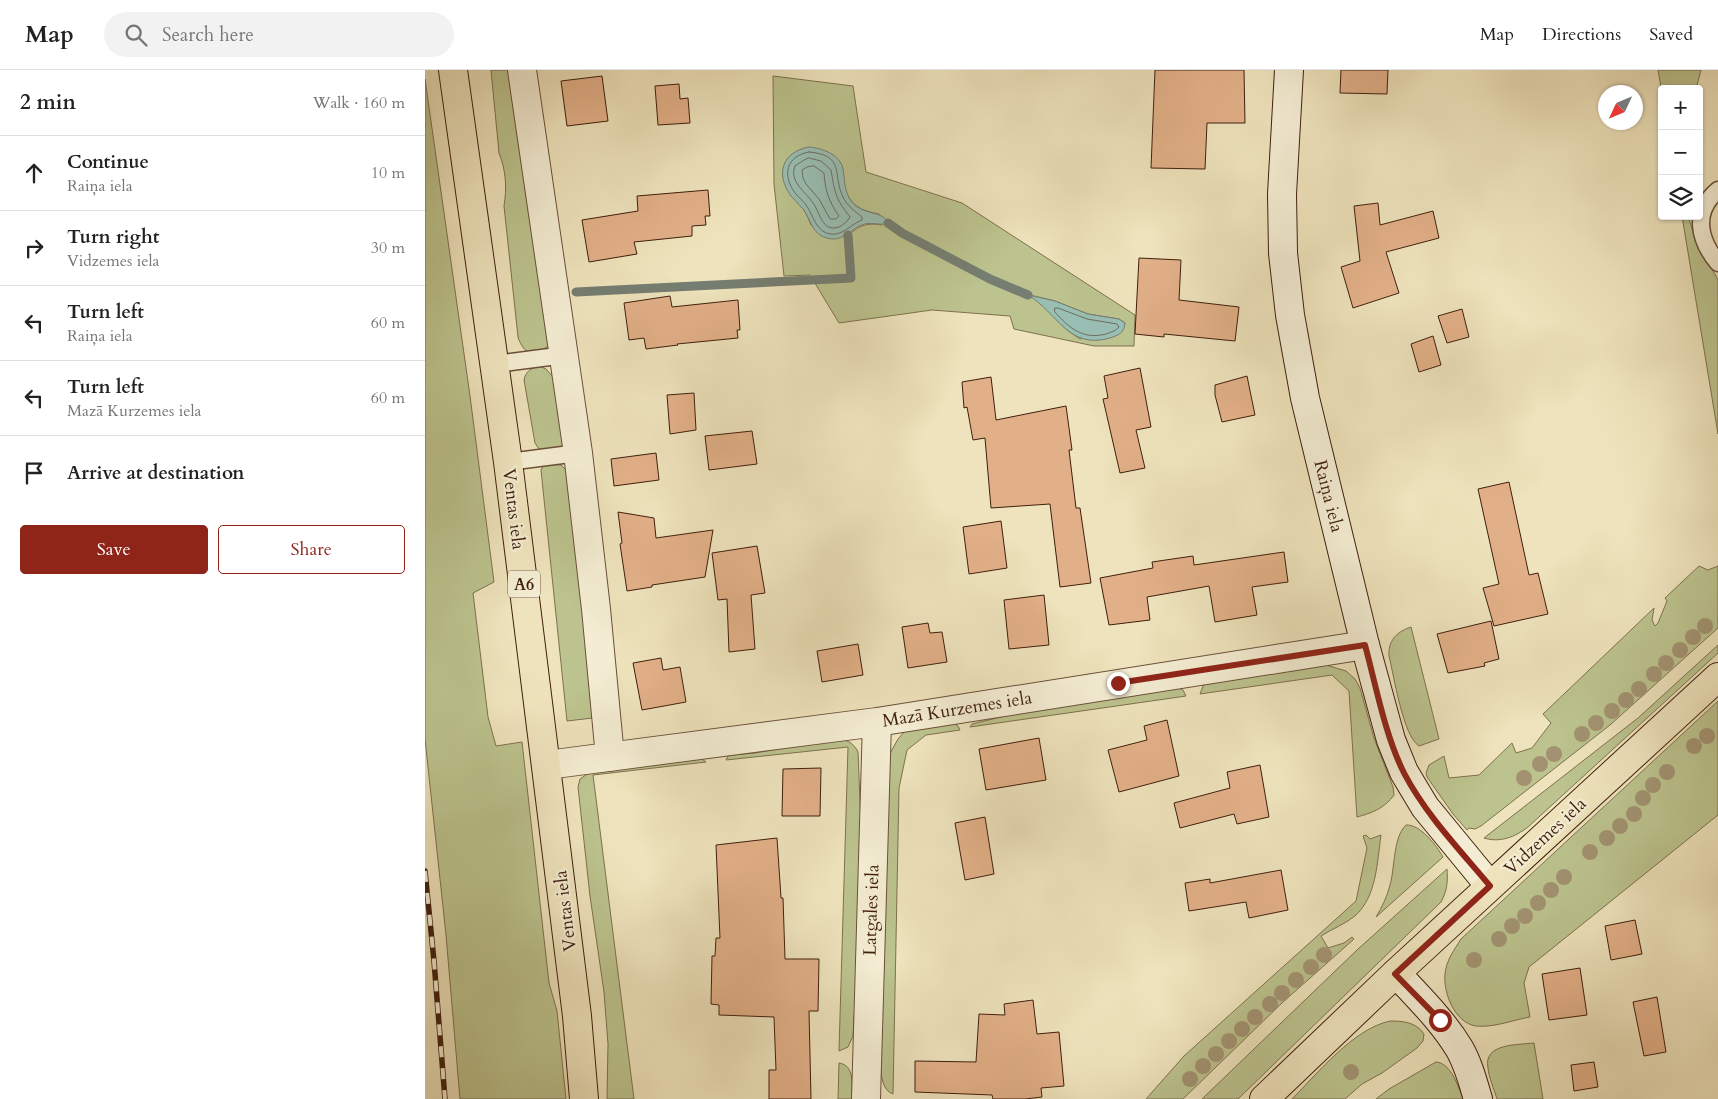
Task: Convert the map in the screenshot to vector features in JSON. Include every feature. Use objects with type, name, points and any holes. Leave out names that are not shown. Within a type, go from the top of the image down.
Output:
[{"type":"main road","name":"Ventas iela","points":[[453,70],[495,364],[547,766],[577,1016],[584,1099]]},
{"type":"main road","name":"Vidzemes iela","points":[[1264,1099],[1395,974],[1718,677]]},
{"type":"street","points":[[522,70],[578,454],[596,609],[610,757]]},
{"type":"street","name":"Raiņa iela","points":[[1289,70],[1282,194],[1283,254],[1290,315],[1305,398],[1365,645],[1391,740],[1404,772],[1425,807],[1490,886]]},
{"type":"street","name":"Mazā Kurzemes iela","points":[[547,766],[877,722],[1365,645]]},
{"type":"street","name":"Latgales iela","points":[[866,1099],[877,722]]},
{"type":"street","points":[[1395,974],[1440,1020],[1460,1050],[1479,1099]]},
{"type":"lane","points":[[1718,190],[1705,204],[1701,214],[1701,226],[1707,246],[1718,264]]},
{"type":"lane","points":[[495,364],[565,355]]},
{"type":"lane","points":[[508,462],[578,454]]},
{"type":"green space","points":[[491,70],[511,70],[549,345],[535,353],[530,353],[523,348],[518,337],[504,206],[505,179],[499,153]]},
{"type":"green space","points":[[1658,70],[1701,70],[1697,85],[1661,85]]},
{"type":"green space","points":[[773,76],[853,86],[866,172],[962,203],[1135,315],[1134,346],[1094,346],[1014,329],[1010,316],[932,310],[839,323],[810,275],[784,276],[774,184]],"holes":[[[826,151],[841,164],[843,180],[850,200],[859,208],[879,214],[882,225],[870,224],[862,226],[845,237],[811,225],[801,205],[789,191],[783,175]],[[1030,295],[1055,301],[1088,314],[1119,319],[1125,323],[1124,327],[1080,339],[1067,330],[1041,303]]]},
{"type":"green space","points":[[425,79],[470,396],[494,582],[473,593],[488,717],[496,746],[522,742],[549,983],[557,1011],[566,1099],[460,1099],[446,935],[425,739]]},
{"type":"green space","points":[[1683,220],[1689,220],[1694,235],[1718,280],[1718,434]]},
{"type":"green space","points":[[539,366],[546,369],[553,377],[564,441],[562,448],[541,452],[535,443],[524,380],[529,371]]},
{"type":"green space","points":[[547,464],[561,465],[567,471],[589,640],[593,718],[567,721],[541,470]]},
{"type":"green space","points":[[1699,566],[1708,570],[1718,566],[1718,628],[1610,725],[1481,826],[1467,830],[1453,814],[1427,777],[1426,773],[1429,765],[1444,756],[1449,778],[1479,775],[1512,743],[1516,753],[1532,748],[1551,723],[1543,714],[1654,608],[1652,620],[1655,626],[1667,601],[1665,598]]},
{"type":"green space","points":[[1411,627],[1439,739],[1419,746],[1408,731],[1396,691],[1389,656],[1390,646],[1397,634]]},
{"type":"green space","points":[[1718,645],[1718,653],[1528,827],[1518,834],[1507,838],[1496,840],[1484,838],[1638,718]]},
{"type":"green space","points":[[1326,665],[1346,671],[1355,679],[1360,688],[1374,738],[1393,787],[1394,795],[1387,803],[1373,812],[1357,817],[1349,691],[1332,675],[1200,694],[1203,686],[1209,682]]},
{"type":"green space","points":[[1179,688],[1183,690],[1186,696],[970,727],[972,724],[1013,714]]},
{"type":"green space","points":[[1718,701],[1718,815],[1529,967],[1524,983],[1530,1017],[1483,1026],[1469,1024],[1462,1019],[1456,1013],[1448,998],[1445,982],[1447,965],[1461,939]]},
{"type":"green space","points":[[954,723],[960,730],[926,735],[907,750],[899,788],[893,1094],[885,1086],[880,1067],[889,755],[905,731]]},
{"type":"green space","points":[[835,739],[849,742],[858,752],[863,873],[853,1036],[848,1047],[839,1051],[848,747],[726,760],[728,756],[732,755],[755,753]]},
{"type":"green space","points":[[699,757],[706,762],[593,775],[634,1099],[607,1099],[608,1044],[604,992],[590,896],[578,787],[580,779],[593,770]]},
{"type":"green space","points":[[1406,825],[1417,828],[1422,832],[1432,841],[1443,857],[1376,917],[1389,889],[1399,837]]},
{"type":"green space","points":[[1366,835],[1370,839],[1381,835],[1375,878],[1368,899],[1355,916],[1321,936],[1328,948],[1344,943],[1352,937],[1354,939],[1283,1002],[1183,1099],[1146,1099],[1184,1056],[1356,901],[1367,848],[1363,836]]},
{"type":"green space","points":[[1447,869],[1447,886],[1441,902],[1238,1099],[1202,1099],[1357,950]]},
{"type":"green space","points":[[1390,1021],[1404,1022],[1417,1027],[1424,1034],[1423,1041],[1417,1048],[1382,1073],[1362,1084],[1345,1099],[1292,1099],[1350,1042],[1376,1026]]},
{"type":"green space","points":[[1534,1043],[1543,1099],[1497,1099],[1488,1068],[1488,1060],[1491,1054],[1503,1047]]},
{"type":"green space","points":[[1436,1062],[1446,1066],[1450,1071],[1463,1099],[1376,1099],[1389,1089]]},
{"type":"green space","points":[[839,1063],[848,1068],[850,1072],[852,1099],[838,1099]]},
{"type":"water","points":[[809,147],[824,150],[838,159],[843,169],[846,190],[852,202],[862,209],[882,216],[888,223],[865,224],[843,237],[833,239],[818,234],[804,210],[791,196],[783,180],[784,165],[787,159],[800,150]]},
{"type":"water","points":[[1028,295],[1055,301],[1088,314],[1119,319],[1125,323],[1124,329],[1118,335],[1110,338],[1084,339],[1065,328]]},
{"type":"building","points":[[1155,70],[1244,70],[1245,123],[1207,123],[1205,169],[1151,168]]},
{"type":"building","points":[[1341,70],[1388,70],[1387,94],[1340,93]]},
{"type":"building","points":[[602,76],[608,121],[567,126],[561,81]]},
{"type":"building","points":[[679,84],[680,99],[688,98],[690,123],[658,125],[655,86]]},
{"type":"building","points":[[708,190],[710,216],[705,216],[706,225],[692,226],[692,236],[634,242],[637,254],[589,262],[582,220],[638,211],[637,196]]},
{"type":"building","points":[[1378,203],[1380,225],[1433,211],[1439,238],[1386,252],[1399,293],[1353,308],[1341,267],[1360,261],[1354,206]]},
{"type":"building","points":[[1139,258],[1181,260],[1179,300],[1239,307],[1235,341],[1164,334],[1164,337],[1135,334]]},
{"type":"building","points":[[670,296],[672,307],[738,300],[740,330],[737,330],[738,338],[646,349],[644,338],[629,340],[624,303]]},
{"type":"building","points":[[1462,309],[1469,337],[1447,343],[1438,316]]},
{"type":"building","points":[[1433,336],[1441,365],[1419,372],[1411,344]]},
{"type":"building","points":[[1140,368],[1151,427],[1136,430],[1145,468],[1120,473],[1103,399],[1108,398],[1104,376]]},
{"type":"building","points":[[1247,376],[1255,415],[1222,422],[1215,395],[1215,385]]},
{"type":"building","points":[[991,377],[996,420],[1066,406],[1072,450],[1069,450],[1076,508],[1080,508],[1091,583],[1060,587],[1050,504],[991,508],[985,438],[973,440],[967,407],[964,408],[962,382]]},
{"type":"building","points":[[694,393],[696,430],[670,434],[667,395]]},
{"type":"building","points":[[752,431],[757,464],[709,470],[705,436]]},
{"type":"building","points":[[656,453],[659,480],[614,486],[611,459]]},
{"type":"building","points":[[1509,482],[1529,575],[1538,573],[1548,614],[1494,626],[1483,588],[1499,584],[1478,489]]},
{"type":"building","points":[[618,512],[654,518],[656,538],[713,530],[705,577],[627,591],[620,544],[622,543]]},
{"type":"building","points":[[1001,521],[1007,568],[969,574],[963,527]]},
{"type":"building","points":[[757,546],[765,593],[751,595],[755,649],[729,652],[727,599],[718,600],[712,553]]},
{"type":"building","points":[[1284,552],[1288,582],[1252,587],[1257,615],[1215,622],[1209,586],[1147,597],[1150,620],[1109,625],[1100,578],[1153,568],[1152,562],[1193,556],[1194,565]]},
{"type":"building","points":[[1044,595],[1049,645],[1009,649],[1004,600]]},
{"type":"building","points":[[1491,621],[1499,659],[1484,663],[1485,666],[1448,673],[1437,634]]},
{"type":"building","points":[[928,623],[930,633],[942,632],[947,662],[908,668],[902,627]]},
{"type":"building","points":[[858,644],[863,675],[822,682],[817,651]]},
{"type":"building","points":[[661,658],[663,670],[680,667],[686,702],[642,710],[633,663]]},
{"type":"building","points":[[1167,720],[1179,776],[1119,792],[1108,750],[1147,740],[1144,726]]},
{"type":"building","points":[[1039,738],[1046,780],[986,790],[979,749]]},
{"type":"building","points":[[1260,765],[1269,817],[1237,824],[1234,814],[1180,828],[1174,803],[1230,788],[1227,772]]},
{"type":"building","points":[[821,768],[820,816],[782,816],[783,769]]},
{"type":"building","points":[[985,817],[994,874],[965,880],[955,823]]},
{"type":"building","points":[[777,838],[781,898],[783,898],[785,959],[819,959],[818,1011],[809,1011],[811,1099],[769,1099],[769,1070],[776,1070],[774,1017],[719,1015],[719,1005],[711,1004],[712,956],[715,956],[716,938],[720,938],[716,845]]},
{"type":"building","points":[[1281,870],[1288,910],[1249,918],[1246,902],[1189,911],[1185,883],[1210,879],[1210,883]]},
{"type":"building","points":[[1635,920],[1642,954],[1611,960],[1605,926]]},
{"type":"building","points":[[1580,968],[1587,1015],[1549,1020],[1542,974]]},
{"type":"building","points":[[1657,997],[1666,1052],[1644,1056],[1633,1002]]},
{"type":"building","points":[[1033,1000],[1037,1034],[1059,1032],[1064,1086],[1041,1088],[1042,1097],[1025,1099],[993,1099],[992,1095],[915,1092],[915,1061],[976,1062],[979,1014],[1005,1015],[1004,1004]]},
{"type":"building","points":[[1594,1062],[1598,1087],[1574,1091],[1571,1065]]},
{"type":"waterway","points":[[888,223],[902,233],[990,279],[1028,295]]},
{"type":"waterway","points":[[576,292],[851,278],[848,235]]},
{"type":"railway","points":[[425,871],[445,1099]]},
{"type":"route","points":[[1118,683],[1365,645],[1391,740],[1404,772],[1425,807],[1490,886],[1395,974],[1440,1020]]}]
